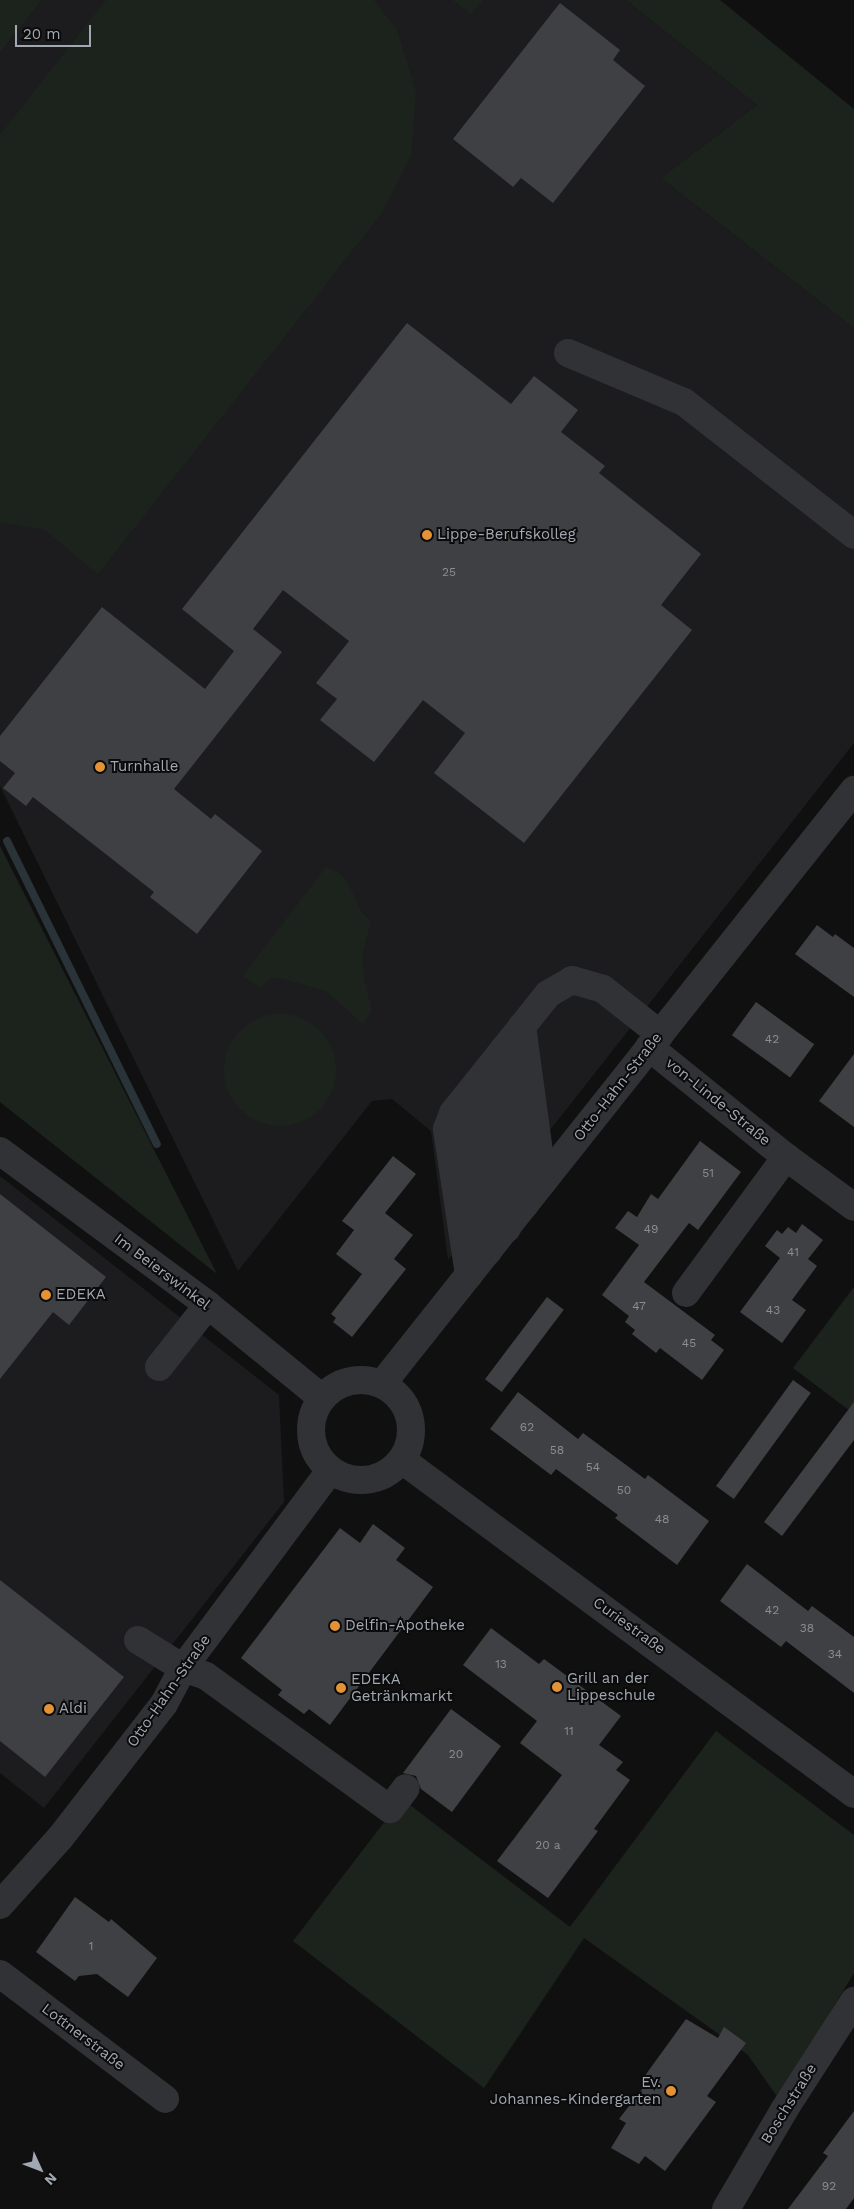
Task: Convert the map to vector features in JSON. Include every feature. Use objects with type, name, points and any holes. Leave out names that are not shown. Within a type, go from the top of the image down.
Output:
[{"type":"street","points":[[568,353],[684,402],[854,535]]},
{"type":"street","name":"Otto-Hahn-Straße","points":[[382,1384],[854,790]]},
{"type":"street","name":"von-Linde-Straße","points":[[522,1026],[548,994],[572,980],[603,989],[654,1041],[786,1157],[854,1207]]},
{"type":"street","points":[[469,1275],[447,1129],[453,1113],[522,1026]]},
{"type":"street","points":[[522,1026],[543,1182]]},
{"type":"street","points":[[504,1050],[525,1205]]},
{"type":"street","points":[[485,1074],[507,1228]]},
{"type":"street","points":[[466,1099],[488,1251]]},
{"type":"street","name":"Im Beierswinkel","points":[[0,1151],[208,1305],[322,1397]]},
{"type":"street","points":[[686,1293],[786,1157]]},
{"type":"street","points":[[159,1367],[208,1305]]},
{"type":"street","points":[[368,1380],[382,1384],[394,1392],[404,1403],[410,1417],[412,1432],[409,1447],[402,1460],[390,1471],[376,1478],[360,1481],[344,1478],[330,1471],[320,1460],[312,1446],[310,1430],[312,1415],[322,1397],[340,1383],[368,1380]]},
{"type":"street","name":"Curiestraße","points":[[402,1460],[854,1794]]},
{"type":"street","name":"Otto-Hahn-Straße","points":[[0,1904],[78,1814],[164,1704],[183,1668],[330,1471]]},
{"type":"street","points":[[138,1640],[183,1668],[206,1676],[390,1809],[406,1788]]},
{"type":"street","name":"Lottnerstraße","points":[[0,1974],[165,2100]]},
{"type":"street","name":"Boschstraße","points":[[726,2209],[784,2110],[854,2002]]},
{"type":"shaded area","points":[[0,0],[42,0],[0,53]]},
{"type":"shaded area","name":"Lippe-Berufskolleg","points":[[42,0],[626,0],[757,105],[661,178],[854,328],[854,743],[448,1260],[431,1131],[392,1099],[372,1101],[238,1271],[0,786],[0,53]]},
{"type":"shaded area","points":[[106,0],[374,0],[397,30],[416,92],[411,156],[381,214],[98,574],[45,530],[0,522],[0,135]]},
{"type":"shaded area","points":[[453,0],[483,0],[471,14]]},
{"type":"shaded area","points":[[626,0],[720,0],[854,109],[854,328],[661,178],[757,105]]},
{"type":"shaded area","points":[[0,846],[217,1274],[0,1102]]},
{"type":"shaded area","points":[[326,867],[341,874],[350,887],[361,912],[371,921],[362,955],[364,979],[372,1011],[363,1024],[326,991],[284,979],[271,978],[260,988],[243,976]]},
{"type":"shaded area","points":[[280,1014],[291,1015],[301,1019],[319,1031],[331,1049],[335,1059],[335,1081],[331,1091],[319,1109],[301,1121],[291,1125],[280,1126],[269,1125],[259,1121],[241,1109],[229,1091],[225,1081],[224,1070],[225,1059],[229,1049],[241,1031],[259,1019],[269,1015]]},
{"type":"shaded area","points":[[0,1176],[279,1395],[284,1502],[44,1808],[0,1773]]},
{"type":"shaded area","points":[[854,1287],[854,1414],[793,1368]]},
{"type":"shaded area","points":[[716,1731],[854,1835],[854,1973],[778,2098],[748,2055],[584,1938],[484,2088],[293,1941],[402,1799],[570,1927]]},
{"type":"building","points":[[560,3],[620,50],[613,60],[645,86],[553,203],[521,178],[513,187],[453,139]]},
{"type":"building","points":[[407,323],[511,404],[534,376],[578,410],[561,432],[605,466],[599,473],[701,554],[661,605],[692,630],[524,843],[434,773],[465,733],[423,700],[374,762],[320,720],[337,699],[316,683],[349,641],[283,590],[253,629],[282,652],[174,789],[211,819],[215,814],[262,851],[197,934],[150,897],[154,892],[33,797],[26,806],[3,788],[15,773],[0,761],[0,736],[102,607],[205,689],[234,651],[182,609]]},
{"type":"building","points":[[817,925],[833,937],[835,934],[854,948],[854,997],[795,954]]},
{"type":"building","points":[[756,1002],[814,1044],[790,1077],[732,1035]]},
{"type":"building","points":[[854,1054],[854,1127],[819,1101]]},
{"type":"building","points":[[700,1141],[741,1172],[698,1230],[689,1223],[644,1282],[715,1335],[711,1340],[724,1350],[702,1380],[660,1348],[656,1353],[632,1334],[635,1330],[625,1322],[629,1316],[602,1295],[639,1245],[615,1228],[628,1211],[637,1217],[651,1194],[658,1199]]},
{"type":"building","points":[[393,1156],[416,1174],[385,1213],[413,1235],[394,1259],[406,1269],[352,1337],[333,1322],[336,1318],[331,1314],[362,1274],[336,1254],[354,1230],[342,1221]]},
{"type":"building","name":"EDEKA","points":[[0,1194],[106,1277],[69,1325],[53,1312],[0,1379]]},
{"type":"building","points":[[802,1224],[823,1240],[808,1259],[817,1266],[792,1300],[806,1310],[782,1343],[740,1312],[780,1258],[765,1246],[777,1230],[782,1234],[788,1227],[796,1233]]},
{"type":"building","points":[[547,1297],[564,1310],[502,1392],[485,1379]]},
{"type":"building","points":[[793,1380],[811,1393],[734,1499],[716,1486]]},
{"type":"building","points":[[518,1392],[578,1439],[583,1433],[645,1479],[648,1475],[709,1521],[677,1565],[615,1518],[618,1515],[556,1469],[551,1475],[490,1429]]},
{"type":"building","points":[[854,1402],[854,1440],[782,1536],[764,1522]]},
{"type":"building","name":"Delfin-Apotheke","points":[[373,1524],[405,1548],[396,1560],[433,1587],[330,1725],[309,1709],[304,1714],[278,1695],[282,1690],[241,1658],[340,1528],[360,1543]]},
{"type":"building","points":[[747,1564],[808,1611],[812,1606],[854,1637],[854,1693],[786,1641],[781,1647],[720,1601]]},
{"type":"building","name":"Aldi","points":[[0,1580],[124,1677],[45,1777],[0,1741]]},
{"type":"building","points":[[491,1628],[539,1664],[544,1659],[621,1716],[599,1745],[623,1762],[616,1770],[630,1780],[594,1829],[598,1831],[548,1898],[497,1861],[562,1775],[520,1743],[537,1721],[463,1665]]},
{"type":"building","points":[[451,1709],[501,1746],[452,1812],[421,1789],[416,1776],[403,1773]]},
{"type":"building","points":[[75,1897],[109,1922],[111,1919],[157,1958],[128,1997],[97,1974],[79,1976],[75,1981],[36,1952]]},
{"type":"building","name":"Ev. Johannes-Kindergarten","points":[[686,2019],[718,2038],[724,2027],[746,2043],[707,2096],[716,2102],[665,2171],[645,2156],[639,2164],[611,2148],[626,2123],[619,2119],[649,2080],[644,2077]]},
{"type":"building","points":[[854,2111],[854,2198],[846,2209],[788,2209],[828,2156],[823,2153]]},
{"type":"waterway","points":[[7,841],[157,1144]]},
{"type":"place","name":"Lippe-Berufskolleg","points":[[427,535]]},
{"type":"place","name":"Turnhalle","points":[[100,767]]},
{"type":"place","name":"EDEKA","points":[[46,1295]]},
{"type":"place","name":"Delfin-Apotheke","points":[[335,1626]]},
{"type":"place","name":"Grill an der Lippeschule","points":[[557,1687]]},
{"type":"place","name":"EDEKA Getränkmarkt","points":[[341,1688]]},
{"type":"place","name":"Aldi","points":[[49,1709]]},
{"type":"place","name":"Ev. Johannes-Kindergarten","points":[[671,2091]]}]
